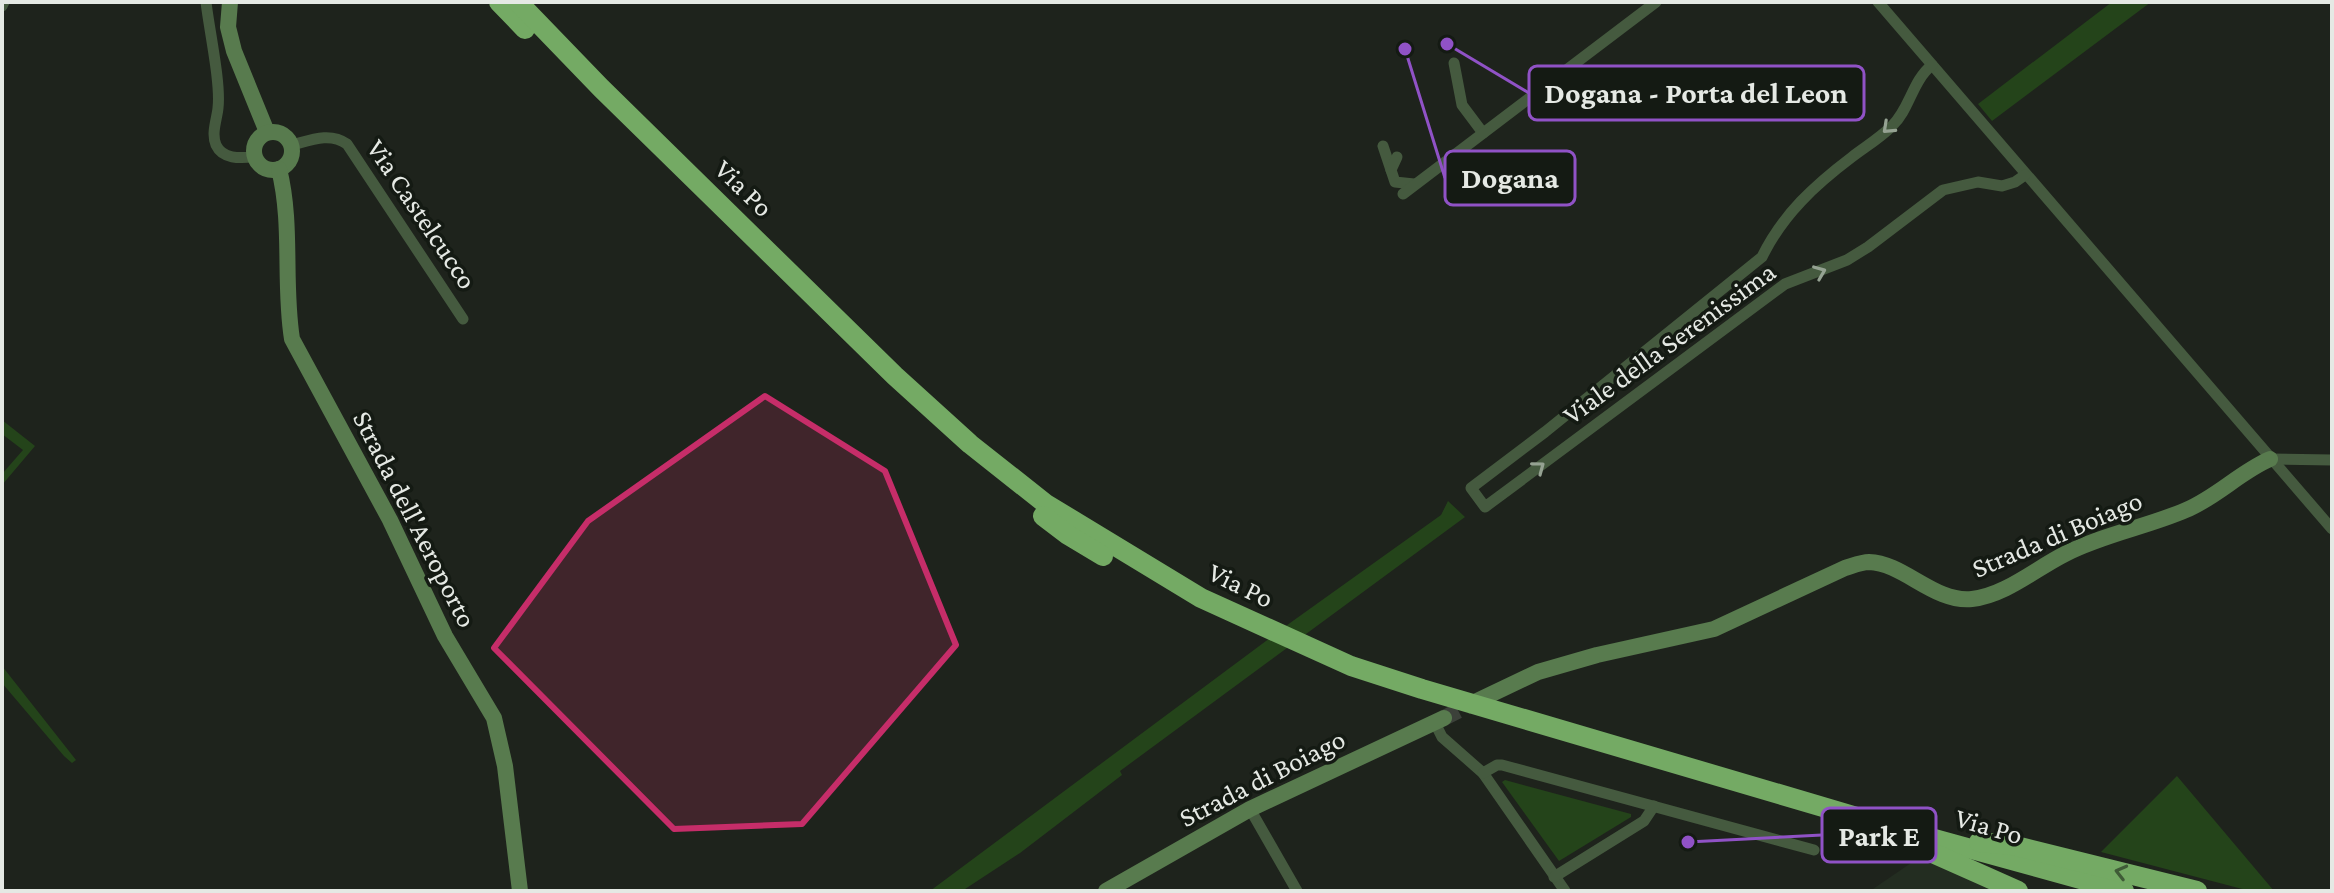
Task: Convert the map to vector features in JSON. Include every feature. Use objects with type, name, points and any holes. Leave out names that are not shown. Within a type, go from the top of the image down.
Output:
[{"type":"highway","name":"Via Po","points":[[499,2],[833,334],[956,449],[1068,535],[1126,570],[1197,608],[1341,674],[1459,715],[1823,818],[2124,891]]},
{"type":"highway","name":"Via Po","points":[[518,2],[814,298],[959,435],[1046,504],[1201,598],[1351,666],[2071,891]]},
{"type":"highway","points":[[1927,844],[2018,891]]},
{"type":"highway","points":[[1927,844],[2012,845],[2197,891]]},
{"type":"street","points":[[206,2],[219,104],[214,129],[216,145],[227,156],[255,157]]},
{"type":"street","points":[[230,2],[228,27],[234,51],[267,132]]},
{"type":"street","points":[[1403,194],[1656,2]]},
{"type":"street","points":[[1878,2],[2332,529]]},
{"type":"street","points":[[1454,63],[1462,105],[1483,133]]},
{"type":"street","name":"Viale della Serenissima","points":[[1932,65],[1922,73],[1903,112],[1892,126],[1809,192],[1774,233],[1762,257],[1474,493],[1485,507],[1785,284],[1847,260],[1943,190],[1978,182],[2002,186],[2025,175]]},
{"type":"street","points":[[267,132],[282,135],[292,145],[288,162],[279,169],[262,166],[255,157],[255,144],[267,132]]},
{"type":"street","name":"Via Castelcucco","points":[[292,145],[322,137],[337,137],[347,144],[463,319]]},
{"type":"street","points":[[1383,146],[1395,182],[1415,184]]},
{"type":"street","points":[[1391,170],[1397,157]]},
{"type":"street","name":"Strada dell'Aeroporto","points":[[279,169],[287,215],[288,309],[292,339],[390,520],[445,636],[494,718],[505,766],[520,891]]},
{"type":"street","points":[[2288,479],[2291,458]]},
{"type":"street","name":"Strada di Boiago","points":[[1477,701],[1538,672],[1597,655],[1714,629],[1845,568],[1868,562],[1884,565],[1935,591],[1959,599],[2002,591],[2066,553],[2101,538],[2187,510],[2270,459],[2332,460]]},
{"type":"street","points":[[1440,721],[1442,737],[1483,773],[1565,891]]},
{"type":"street","name":"Strada di Boiago","points":[[1106,891],[1250,809],[1440,721]]},
{"type":"street","points":[[1483,773],[1502,765],[1814,850]]},
{"type":"street","points":[[1554,877],[1644,821],[1654,806]]},
{"type":"street","points":[[1250,809],[1297,891]]},
{"type":"highlighted area","points":[[765,396],[885,471],[956,645],[802,824],[674,829],[494,648],[588,521]]},
{"type":"shaded area","points":[[1924,859],[2009,891],[1870,891],[1914,861]]},
{"type":"green space","points":[[2112,2],[2151,2],[1992,121],[1978,104]]},
{"type":"green space","points":[[2,420],[35,446],[2,485],[2,474],[23,450],[2,434]]},
{"type":"green space","points":[[1448,501],[1465,517],[1120,771],[1122,775],[1020,853],[962,891],[930,891],[1290,623],[1441,515]]},
{"type":"green space","points":[[2,666],[76,760],[72,763],[64,756],[2,683]]},
{"type":"green space","points":[[2177,776],[2274,891],[2250,891],[2101,852]]},
{"type":"green space","points":[[1505,780],[1631,814],[1631,817],[1559,861],[1502,782]]},
{"type":"tunnel","points":[[1444,718],[1477,701]]},
{"type":"place","name":"Dogana - Porta del Leon","points":[[1447,44]]},
{"type":"place","name":"Dogana","points":[[1405,49]]},
{"type":"place","name":"Park E","points":[[1688,842]]}]
